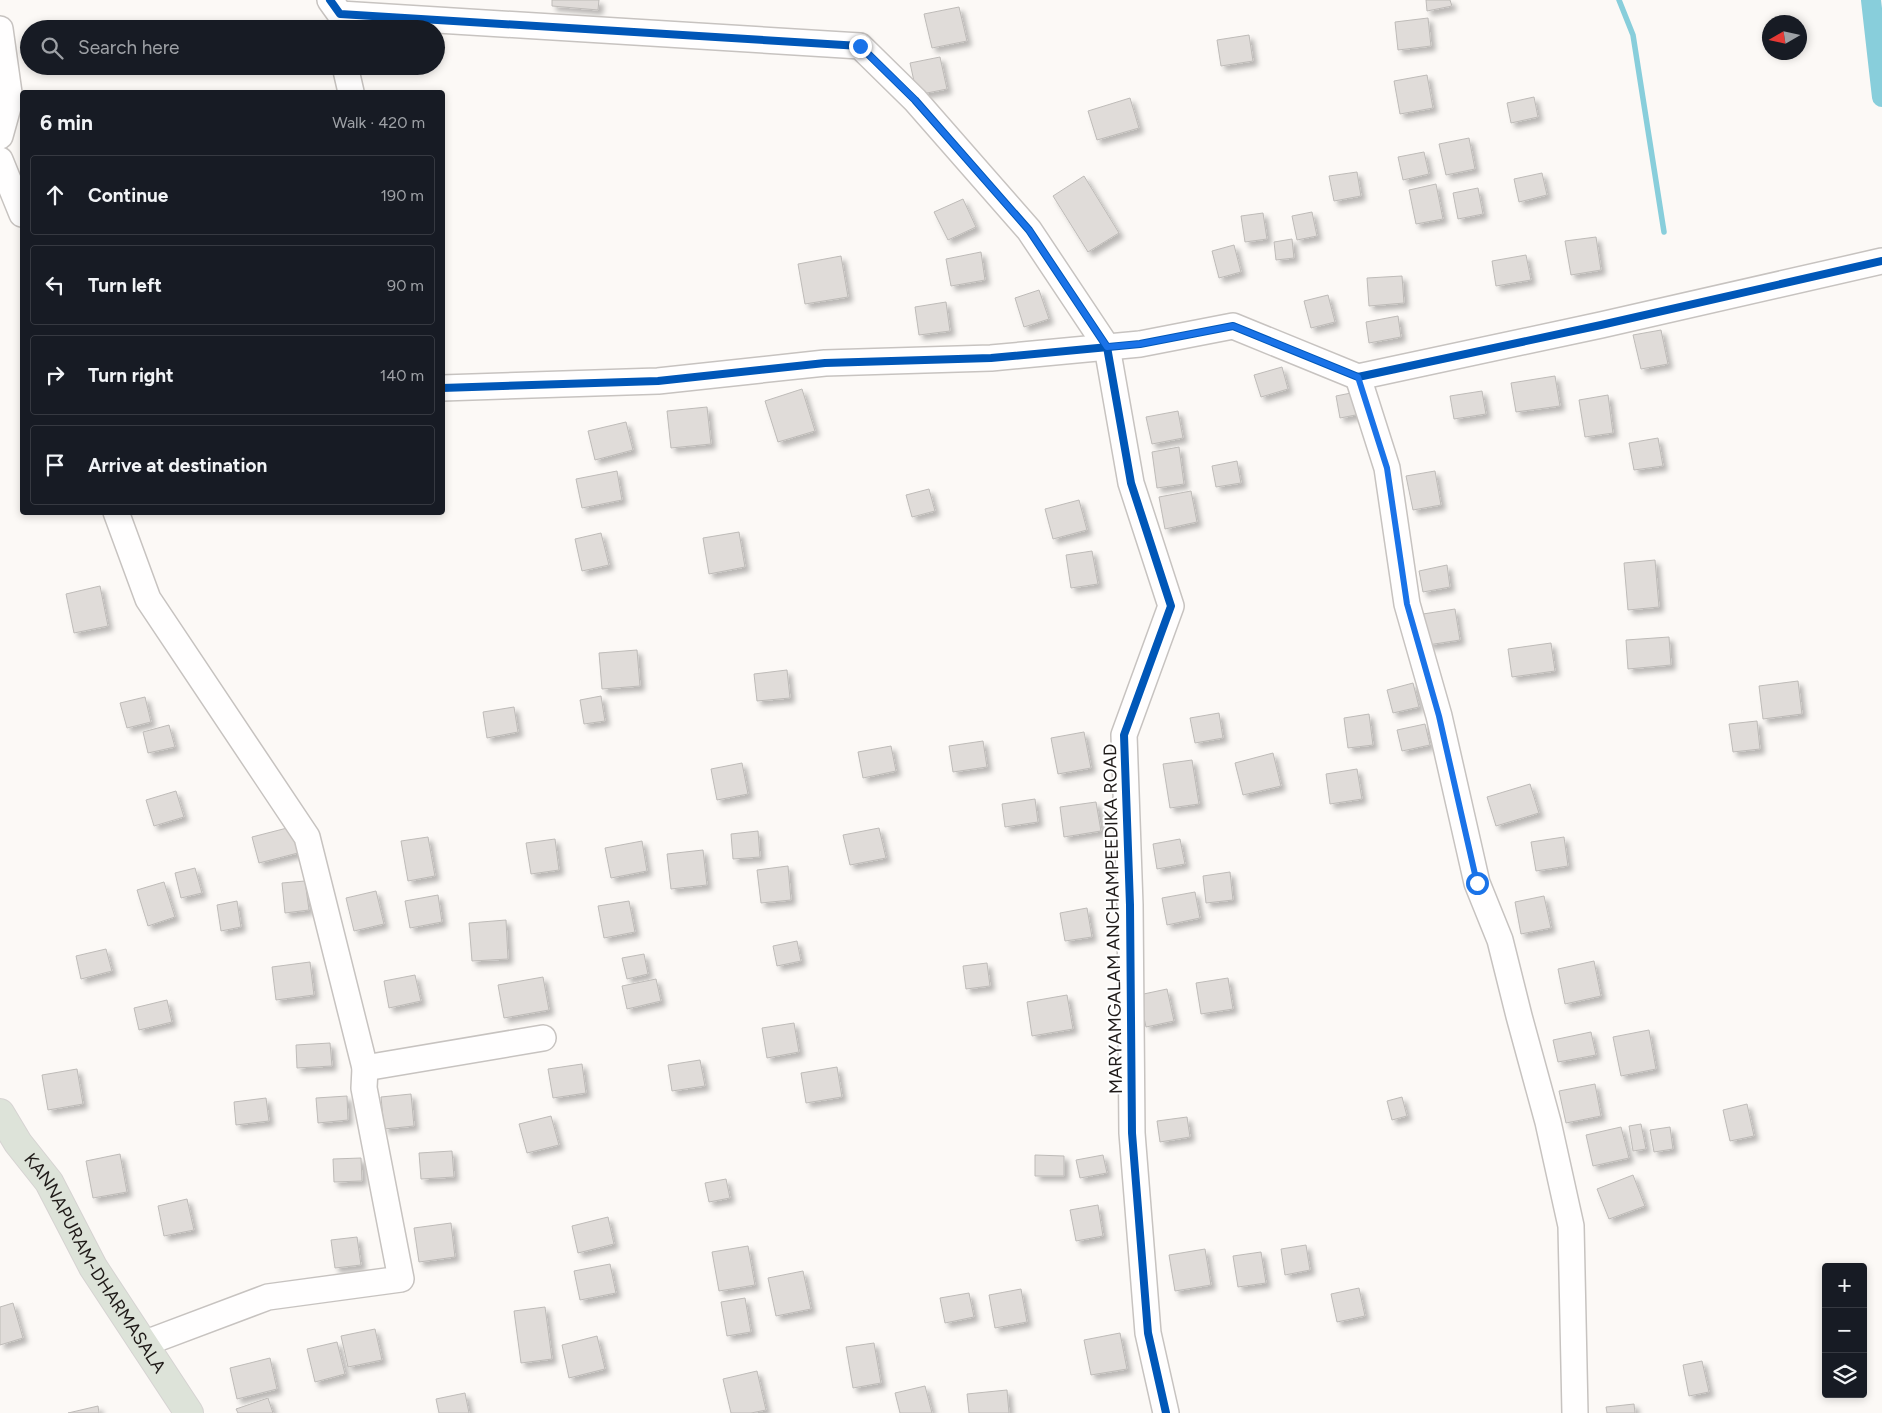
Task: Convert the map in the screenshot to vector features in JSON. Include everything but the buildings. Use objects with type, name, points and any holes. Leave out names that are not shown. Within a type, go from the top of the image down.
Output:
[{"type":"main road","name":"KANNAPURAM-DHARMASALA","points":[[0,1113],[18,1143],[49,1182],[92,1266],[190,1413]]},
{"type":"street","points":[[331,2],[336,20]]},
{"type":"street","name":"MARYAMGALAM ANCHAMPEEDIKA ROAD","points":[[331,2],[340,14],[860,46],[915,100],[1029,230],[1107,347],[1131,483],[1170,606],[1124,735],[1130,906],[1132,1133],[1148,1333],[1166,1413]]},
{"type":"street","points":[[0,30],[10,100],[0,136]]},
{"type":"street","points":[[347,75],[351,90]]},
{"type":"street","points":[[0,160],[20,209]]},
{"type":"street","points":[[445,388],[658,381],[825,363],[991,358],[1140,344],[1233,326],[1358,377],[1601,326],[1882,261]]},
{"type":"street","points":[[1358,377],[1387,468],[1407,604],[1439,716],[1477,883],[1500,940],[1548,1122],[1571,1226],[1574,1413]]},
{"type":"street","points":[[117,515],[148,599],[307,837],[365,1068],[364,1088],[400,1279],[268,1297],[143,1344]]},
{"type":"street","points":[[365,1068],[543,1038]]},
{"type":"waterway","points":[[1619,0],[1633,35],[1664,232]]},
{"type":"waterway","points":[[1871,0],[1882,97]]},
{"type":"cycle path","points":[[330,0],[340,14],[438,20]]},
{"type":"cycle path","points":[[445,20],[860,46],[915,100],[1029,230],[1107,347],[1131,483],[1171,606],[1124,735],[1130,905],[1132,1133],[1148,1333],[1166,1413]]},
{"type":"cycle path","points":[[445,388],[658,381],[825,363],[991,358],[1140,344],[1233,326],[1358,377],[1601,325],[1882,261]]},
{"type":"route","points":[[860,46],[915,100],[1029,230],[1107,347],[1140,344],[1233,326],[1358,377],[1387,468],[1407,604],[1439,716],[1477,883]]}]
